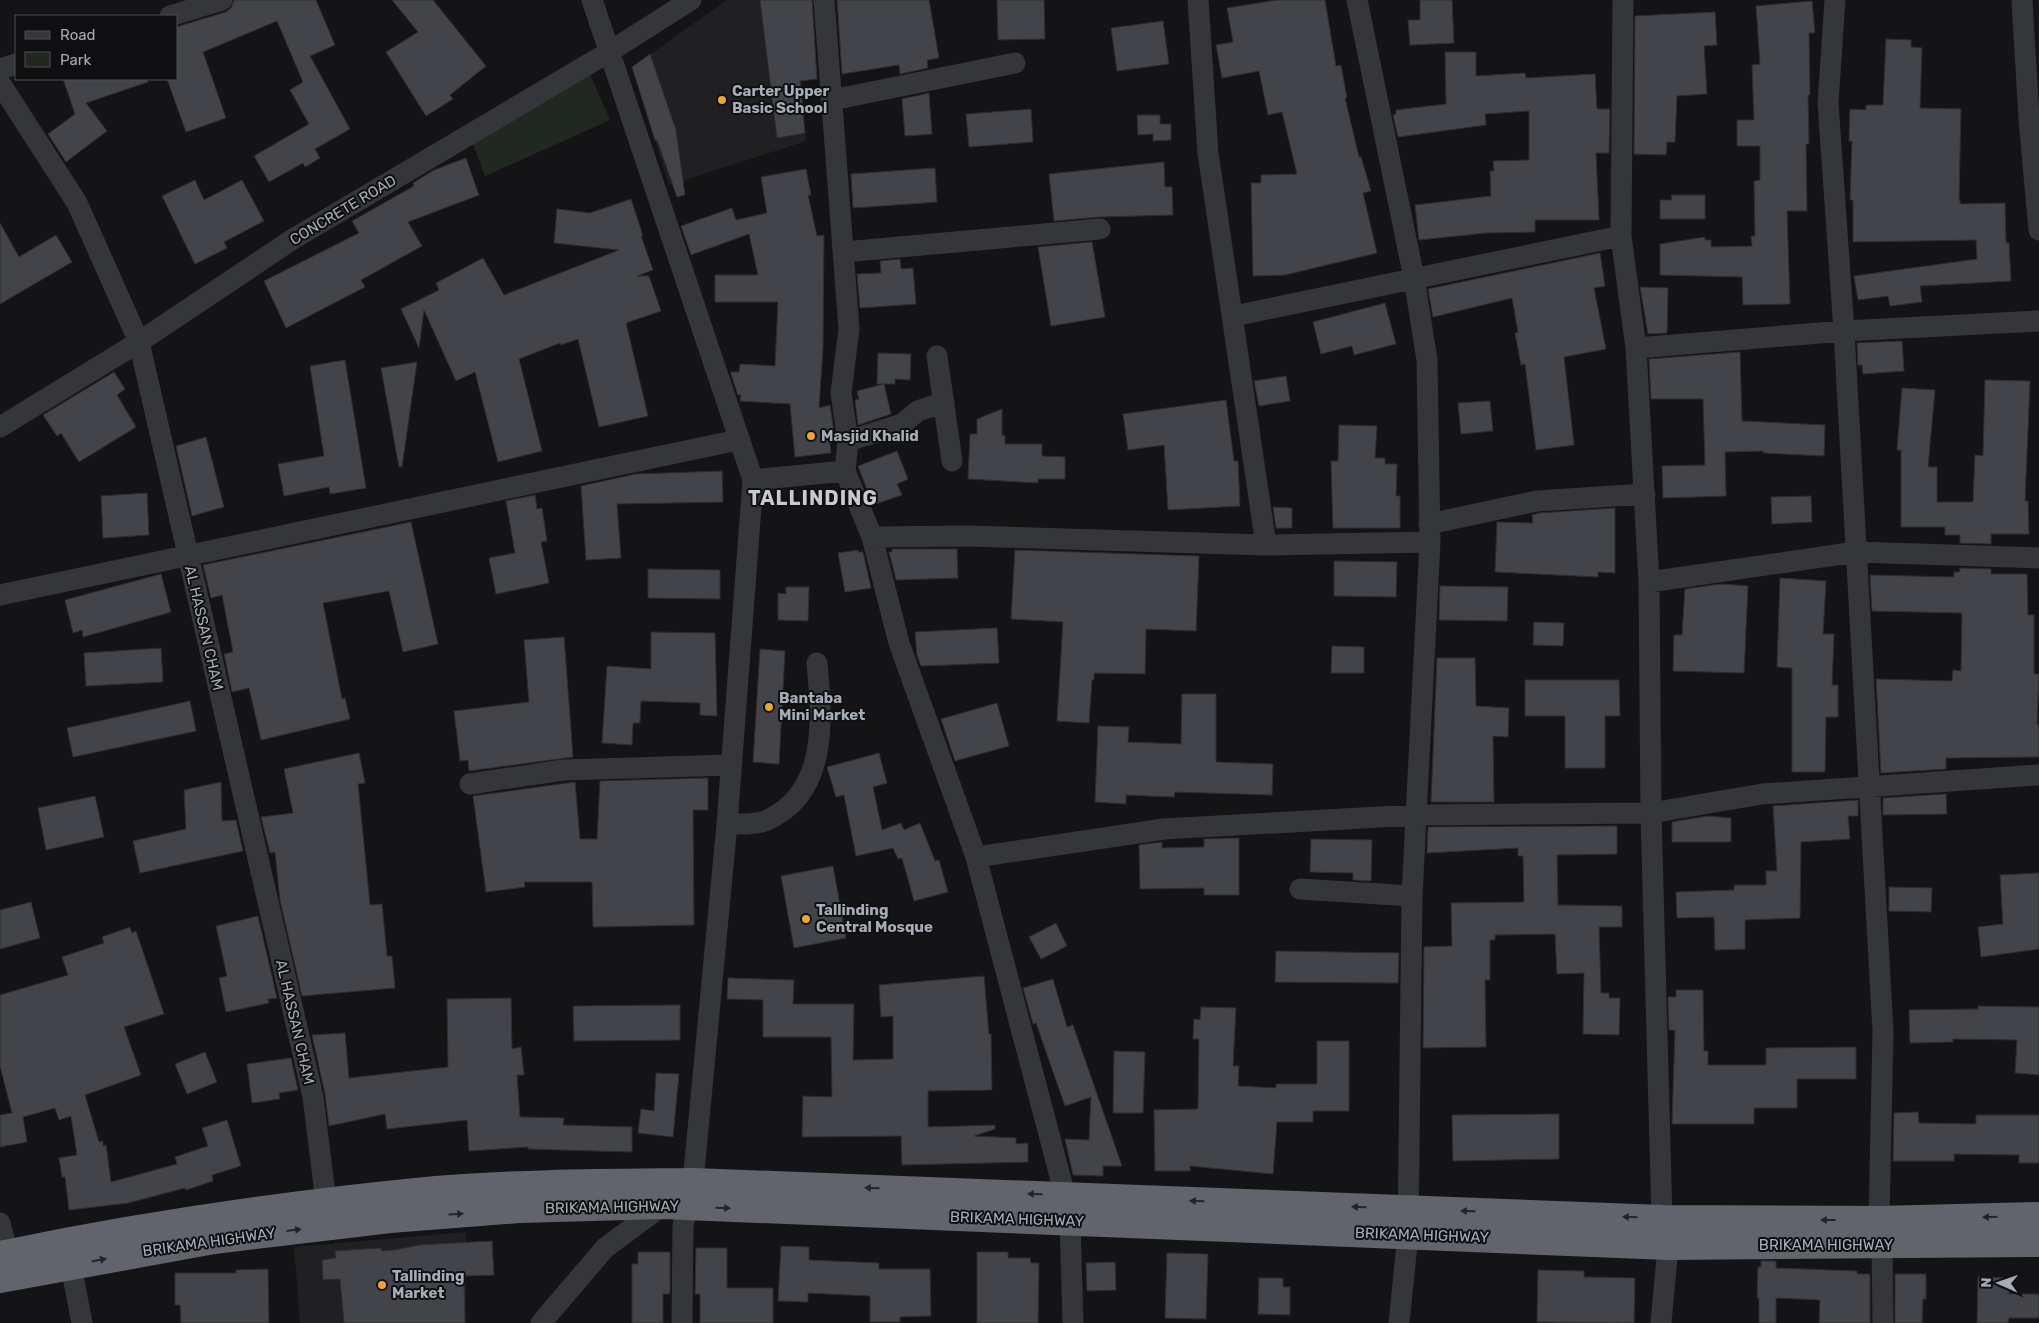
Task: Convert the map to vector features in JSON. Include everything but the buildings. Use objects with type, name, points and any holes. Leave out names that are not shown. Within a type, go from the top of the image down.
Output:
[{"type":"highway","name":"BRIKAMA HIGHWAY","points":[[4,1254],[137,1228],[326,1202],[457,1189],[545,1184],[682,1198],[1068,1208],[1408,1222],[1668,1246],[1880,1233],[2039,1216]]},
{"type":"highway","name":"BRIKAMA HIGHWAY","points":[[0,1280],[214,1240],[390,1219],[682,1198]]},
{"type":"highway","name":"BRIKAMA HIGHWAY","points":[[1408,1222],[1662,1219],[2039,1243]]},
{"type":"street","points":[[173,15],[222,0]]},
{"type":"street","points":[[592,0],[738,440],[753,480],[727,824],[682,1198],[682,1323]]},
{"type":"street","name":"CONCRETE ROAD","points":[[0,427],[139,342],[293,239],[609,52],[691,0]]},
{"type":"street","points":[[824,0],[849,329],[842,393],[848,441],[844,472],[872,536],[898,643],[976,857],[1068,1208],[1073,1323]]},
{"type":"street","points":[[1198,0],[1208,153],[1234,316],[1266,545]]},
{"type":"street","points":[[1357,0],[1414,278],[1427,360],[1430,533],[1412,896],[1408,1222],[1399,1323]]},
{"type":"street","points":[[1623,0],[1621,236],[1636,348],[1650,582],[1651,813],[1662,1219]]},
{"type":"street","points":[[1835,0],[1828,103],[1844,331],[1883,1030],[1880,1233],[1883,1323]]},
{"type":"street","points":[[2022,0],[2034,118],[2039,230]]},
{"type":"street","points":[[832,100],[1015,63]]},
{"type":"street","points":[[0,69],[15,64]]},
{"type":"street","name":"AL HASSAN CHAM","points":[[0,83],[77,203],[139,342],[187,557],[313,1097],[326,1202]]},
{"type":"street","points":[[844,252],[1100,229]]},
{"type":"street","points":[[1234,316],[1621,236]]},
{"type":"street","points":[[1636,348],[1844,331],[2039,321]]},
{"type":"street","points":[[938,356],[952,461]]},
{"type":"street","points":[[848,441],[902,424],[918,411],[944,402]]},
{"type":"street","points":[[0,595],[738,440]]},
{"type":"street","points":[[753,480],[844,472]]},
{"type":"street","points":[[872,536],[967,536],[1266,545],[1430,533],[1538,501],[1645,494]]},
{"type":"street","points":[[1650,582],[1856,552],[2039,558]]},
{"type":"street","points":[[727,824],[763,822],[782,812],[805,785],[813,770],[820,741],[822,711],[817,663]]},
{"type":"street","points":[[470,784],[564,770],[730,765]]},
{"type":"street","points":[[976,857],[1164,829],[1416,815],[1651,813],[1762,794],[2039,775]]},
{"type":"street","points":[[1300,889],[1412,896]]},
{"type":"street","points":[[541,1323],[604,1248],[682,1198]]},
{"type":"street","points":[[0,1223],[4,1254]]},
{"type":"street","points":[[1661,1323],[1668,1246]]},
{"type":"street","points":[[71,1266],[82,1323]]},
{"type":"shaded area","name":"Carter Upper Basic School","points":[[727,0],[793,0],[806,141],[669,185],[632,67]]},
{"type":"shaded area","name":"Tallinding Market","points":[[466,1232],[466,1323],[300,1323],[294,1247]]},
{"type":"green space","points":[[586,65],[610,120],[485,176],[471,138]]},
{"type":"place","name":"Carter Upper Basic School","points":[[722,100]]},
{"type":"place","name":"Masjid Khalid","points":[[811,436]]},
{"type":"place","name":"Bantaba Mini Market","points":[[769,707]]},
{"type":"place","name":"Tallinding Central Mosque","points":[[806,919]]},
{"type":"place","name":"Tallinding Market","points":[[382,1285]]},
{"type":"district","name":"TALLINDING","points":[[813,498]]}]
